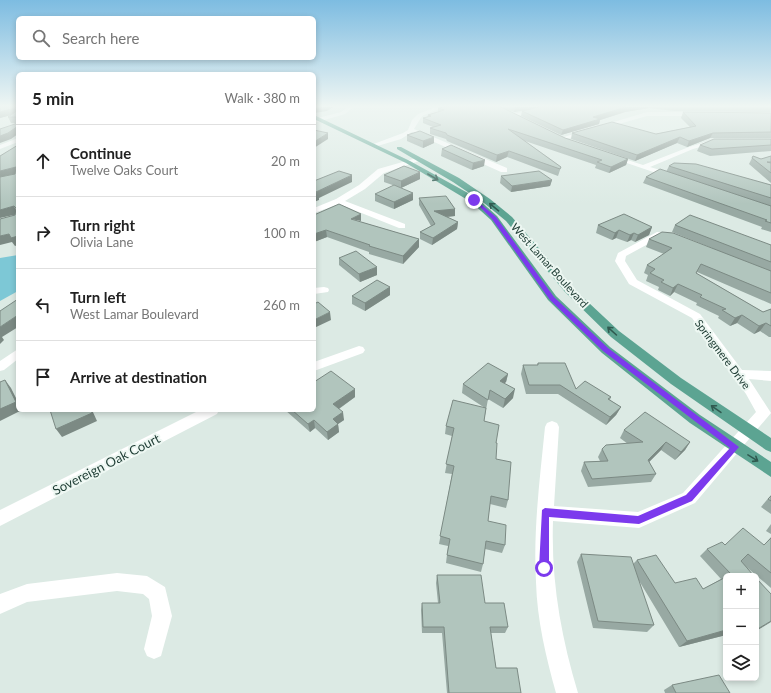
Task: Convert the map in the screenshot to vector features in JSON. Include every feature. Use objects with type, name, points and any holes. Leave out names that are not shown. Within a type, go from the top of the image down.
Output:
[{"type":"main road","name":"West Lamar Boulevard","points":[[361,139],[408,162],[479,204],[494,218],[552,298],[600,345],[695,419],[771,470]]},
{"type":"main road","name":"West Lamar Boulevard","points":[[380,139],[420,159],[456,180],[487,201],[509,219],[569,290],[615,334],[676,381],[748,432],[771,446]]},
{"type":"street","points":[[374,145],[393,139]]},
{"type":"street","points":[[433,139],[504,170]]},
{"type":"street","points":[[560,140],[574,144]]},
{"type":"street","points":[[644,167],[690,148],[723,140]]},
{"type":"street","points":[[0,147],[16,141]]},
{"type":"street","points":[[602,154],[680,180]]},
{"type":"street","points":[[316,211],[339,201],[362,187],[381,171],[420,159]]},
{"type":"street","points":[[339,201],[402,226]]},
{"type":"street","name":"Springmere Drive","points":[[685,241],[671,236],[657,235],[621,255],[620,261],[633,282],[696,316],[739,374],[764,413],[748,432]]},
{"type":"street","points":[[316,366],[359,350]]},
{"type":"street","points":[[0,367],[16,356]]},
{"type":"street","points":[[739,374],[771,376]]},
{"type":"street","name":"Sovereign Oak Court","points":[[0,518],[208,412]]},
{"type":"street","points":[[552,428],[545,513],[544,568],[548,617],[557,661],[567,693]]},
{"type":"street","points":[[545,513],[639,520],[689,498],[748,432]]},
{"type":"street","points":[[0,604],[26,593],[118,582],[147,585],[158,594],[162,616],[154,649]]},
{"type":"water","points":[[16,255],[16,292],[0,301],[0,258]]},
{"type":"building","points":[[458,139],[522,139],[561,167],[560,169],[509,151],[497,155]]},
{"type":"building","points":[[539,139],[569,139],[628,159],[611,167],[597,162],[602,160]]},
{"type":"building","points":[[591,139],[674,139],[637,155]]},
{"type":"building","points":[[713,139],[771,139],[771,145],[712,149],[700,145]]},
{"type":"building","points":[[451,145],[485,160],[473,163],[442,149]]},
{"type":"building","points":[[16,146],[16,167],[0,171],[0,156]]},
{"type":"building","points":[[753,156],[761,159],[771,156],[771,162],[767,162],[771,163],[771,173],[752,158]]},
{"type":"building","points":[[674,163],[696,164],[771,185],[771,198],[669,166]]},
{"type":"building","points":[[404,166],[420,172],[401,181],[384,175]]},
{"type":"building","points":[[16,167],[16,208],[14,206],[0,210],[0,177],[15,174]]},
{"type":"building","points":[[660,169],[771,206],[771,223],[765,221],[767,220],[646,177]]},
{"type":"building","points":[[339,171],[352,175],[316,192],[316,180]]},
{"type":"building","points":[[539,171],[552,180],[512,186],[501,176]]},
{"type":"building","points":[[394,185],[413,193],[394,202],[375,194]]},
{"type":"building","points":[[446,196],[455,209],[434,211],[458,222],[433,238],[420,232],[435,224],[419,198]]},
{"type":"building","points":[[339,204],[361,214],[351,219],[419,239],[403,256],[369,246],[370,245],[326,230],[316,233],[316,214]]},
{"type":"building","points":[[16,208],[16,237],[11,238],[9,234],[0,236],[0,219],[15,215]]},
{"type":"building","points":[[624,214],[652,227],[638,235],[634,233],[630,235],[619,230],[615,233],[598,225]]},
{"type":"building","points":[[690,215],[771,245],[771,262],[675,225]]},
{"type":"building","points":[[662,232],[673,233],[771,271],[771,293],[701,264],[696,273],[763,312],[771,309],[771,326],[766,323],[759,326],[742,315],[735,318],[722,310],[726,309],[700,297],[702,295],[678,284],[673,288],[661,282],[664,280],[650,273],[655,269],[647,265],[672,248],[649,239]]},
{"type":"building","points":[[356,251],[377,267],[359,274],[339,258]]},
{"type":"building","points":[[377,280],[390,287],[365,303],[352,296]]},
{"type":"building","points":[[16,300],[16,316],[0,327],[0,311]]},
{"type":"building","points":[[318,302],[330,312],[316,319],[316,303]]},
{"type":"building","points":[[488,363],[508,374],[500,381],[515,389],[505,399],[490,390],[488,400],[463,384]]},
{"type":"building","points":[[538,363],[565,363],[576,389],[585,381],[611,397],[608,399],[621,407],[610,417],[560,385],[529,385],[523,365],[538,365]]},
{"type":"building","points":[[331,371],[355,389],[333,404],[343,412],[333,419],[338,424],[327,432],[314,420],[308,424],[294,412],[316,412],[316,381]]},
{"type":"building","points":[[5,380],[16,402],[0,409],[0,382]]},
{"type":"building","points":[[453,400],[486,408],[484,421],[499,425],[496,443],[496,459],[511,462],[508,500],[491,496],[488,521],[506,525],[505,545],[486,541],[483,564],[447,555],[450,539],[440,536],[454,466],[446,464],[454,428],[446,426]]},
{"type":"building","points":[[51,412],[92,412],[92,413],[56,429]]},
{"type":"building","points":[[645,412],[690,442],[681,452],[666,442],[648,460],[656,474],[592,479],[584,462],[608,461],[602,449],[606,445],[643,442],[624,430]]},
{"type":"building","points":[[743,528],[764,545],[771,538],[771,573],[748,554],[741,561],[751,573],[730,573],[707,549],[722,542],[725,545]]},
{"type":"building","points":[[581,554],[631,557],[654,625],[598,621]]},
{"type":"building","points":[[656,555],[675,583],[696,578],[703,589],[723,579],[723,631],[687,641],[637,560]]},
{"type":"building","points":[[437,575],[481,575],[485,603],[504,603],[508,627],[490,627],[496,668],[517,668],[521,693],[449,693],[444,627],[423,627],[422,603],[440,603]]},
{"type":"building","points":[[759,581],[771,594],[771,621],[759,628]]},
{"type":"building","points":[[719,675],[730,693],[676,693],[672,685]]},
{"type":"route","points":[[474,200],[494,218],[552,298],[606,350],[695,419],[736,447],[689,498],[639,520],[545,513],[544,568]]}]
